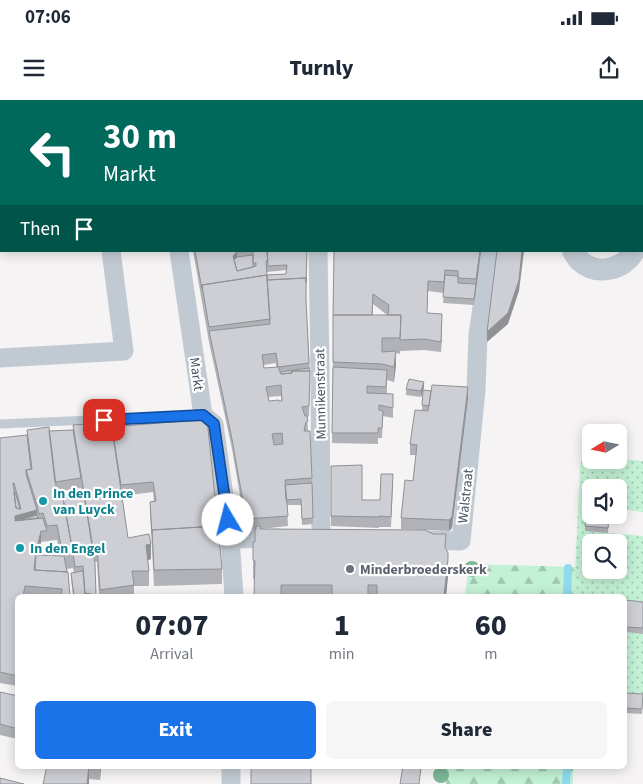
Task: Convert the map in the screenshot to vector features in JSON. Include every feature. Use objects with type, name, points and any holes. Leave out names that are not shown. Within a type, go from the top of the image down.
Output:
[{"type":"street","points":[[0,358],[124,351],[111,252]]},
{"type":"street","name":"Markt","points":[[180,252],[203,415]]},
{"type":"street","name":"Munnikenstraat","points":[[306,537],[320,379],[318,252]]},
{"type":"street","name":"Walstraat","points":[[401,539],[461,541],[476,390],[478,335],[490,252]]},
{"type":"street","points":[[574,252],[580,261],[592,268],[606,270],[620,266],[628,261],[633,252]]},
{"type":"street","points":[[203,415],[214,424],[230,539],[234,594]]},
{"type":"street","points":[[230,539],[341,537]]},
{"type":"street","points":[[231,769],[231,784]]},
{"type":"lane","points":[[0,424],[203,415]]},
{"type":"green space","points":[[582,455],[582,469],[628,469],[628,460],[643,461],[643,512],[627,510],[627,479],[582,479],[582,524],[587,524],[585,531],[620,534],[582,534],[582,579],[627,579],[627,535],[643,536],[643,608],[627,606],[627,594],[574,594]]},
{"type":"green space","points":[[469,564],[576,567],[574,594],[465,594]]},
{"type":"green space","points":[[627,632],[643,634],[643,699],[627,699]]},
{"type":"green space","points":[[448,769],[573,769],[573,784],[446,784]]},
{"type":"building","points":[[195,252],[237,252],[233,256],[237,271],[256,266],[256,263],[253,263],[253,252],[267,252],[267,275],[202,285],[202,289]]},
{"type":"building","points":[[267,252],[307,252],[306,283],[306,278],[267,280],[267,275],[286,274],[287,265],[268,266]]},
{"type":"building","points":[[334,252],[480,252],[476,279],[458,278],[458,271],[445,270],[444,282],[428,281],[427,313],[442,314],[441,342],[424,339],[400,340],[401,315],[388,315],[389,305],[373,294],[372,315],[333,315]]},
{"type":"building","points":[[497,252],[522,252],[519,280],[508,313],[487,332]]},
{"type":"building","points":[[253,255],[253,267],[237,271],[234,260],[237,257]]},
{"type":"building","points":[[267,275],[270,319],[209,327],[202,285]]},
{"type":"building","points":[[445,275],[458,276],[458,283],[476,284],[474,299],[443,297]]},
{"type":"building","points":[[306,278],[309,363],[278,367],[281,374],[292,373],[292,371],[310,371],[309,406],[302,407],[308,421],[304,431],[310,431],[312,478],[285,480],[288,516],[246,519],[232,439],[209,331],[270,324],[267,280]],"holes":[[[276,353],[278,367],[264,368],[262,355]],[[281,385],[282,401],[269,401],[266,387]],[[282,433],[283,444],[274,445],[272,434]]]},
{"type":"building","points":[[333,315],[401,315],[400,338],[382,338],[382,352],[396,351],[394,367],[382,364],[333,362]]},
{"type":"building","points":[[333,367],[387,370],[386,387],[367,386],[367,393],[393,394],[393,408],[379,405],[379,410],[383,411],[382,428],[378,428],[378,433],[332,433]]},
{"type":"building","points":[[309,368],[310,371],[292,371],[292,373],[281,374],[280,372]]},
{"type":"building","points":[[409,379],[424,382],[421,391],[406,389]]},
{"type":"building","points":[[432,385],[468,387],[452,517],[449,520],[401,518],[405,480],[413,481],[417,445],[410,444],[415,410],[428,411]]},
{"type":"building","points":[[423,390],[431,391],[429,406],[422,405]]},
{"type":"building","points":[[207,419],[218,526],[152,530],[152,534],[150,502],[156,501],[153,482],[121,485],[112,427]]},
{"type":"building","points":[[111,422],[128,538],[149,534],[151,544],[146,545],[149,571],[132,571],[134,585],[100,590],[97,547],[93,548],[73,425]]},
{"type":"building","name":"In den Prince van Luyck","points":[[49,427],[57,494],[62,493],[73,553],[66,554],[64,546],[61,546],[57,525],[47,526],[43,513],[39,514],[26,470],[32,469],[27,430]]},
{"type":"building","points":[[73,430],[81,478],[55,482],[49,431]]},
{"type":"building","points":[[27,435],[31,469],[26,470],[26,474],[37,510],[15,516],[15,521],[43,518],[47,531],[41,531],[34,570],[68,572],[70,594],[61,594],[62,589],[25,586],[23,594],[15,594],[15,675],[0,672],[0,438]],"holes":[[[13,483],[14,483],[21,509],[16,508]]]},
{"type":"building","points":[[362,465],[362,500],[380,500],[381,474],[393,474],[391,517],[331,516],[331,466]]},
{"type":"building","points":[[312,483],[313,518],[302,519],[301,499],[286,500],[285,485]]},
{"type":"building","points":[[15,492],[20,509],[16,508]]},
{"type":"building","points":[[84,495],[95,564],[96,594],[85,593],[83,566],[75,567],[63,498]]},
{"type":"building","points":[[37,515],[38,518],[19,520]]},
{"type":"building","points":[[585,524],[608,524],[608,528],[585,526]]},
{"type":"building","points":[[218,526],[222,569],[154,570],[152,530]]},
{"type":"building","name":"Minderbroederskerk","points":[[256,526],[260,526],[260,529],[425,530],[433,534],[446,534],[445,547],[448,559],[444,594],[377,594],[377,585],[368,585],[368,594],[332,594],[332,585],[281,585],[281,594],[254,594],[255,561],[253,560],[253,542],[255,542]]},
{"type":"building","points":[[36,555],[64,556],[67,572],[35,570]]},
{"type":"building","points":[[83,571],[85,594],[74,594],[71,573]]},
{"type":"building","points":[[627,600],[643,602],[643,628],[627,627]]},
{"type":"building","points":[[0,692],[15,695],[15,728],[0,724]]},
{"type":"building","points":[[627,693],[643,694],[642,709],[627,708]]},
{"type":"building","points":[[46,769],[89,769],[87,784],[43,784]]},
{"type":"building","points":[[251,769],[311,769],[311,784],[251,784]]},
{"type":"building","points":[[402,769],[421,769],[419,784],[400,784]]},
{"type":"building","points":[[0,778],[24,784],[0,784]]},
{"type":"waterway","points":[[567,594],[568,568]]},
{"type":"waterway","points":[[566,784],[567,769]]},
{"type":"place","name":"In den Prince van Luyck","points":[[43,501]]},
{"type":"place","name":"In den Engel","points":[[20,548]]},
{"type":"place","name":"Minderbroederskerk","points":[[350,569]]},
{"type":"route","points":[[104,420],[203,415],[214,424],[228,520]]}]
